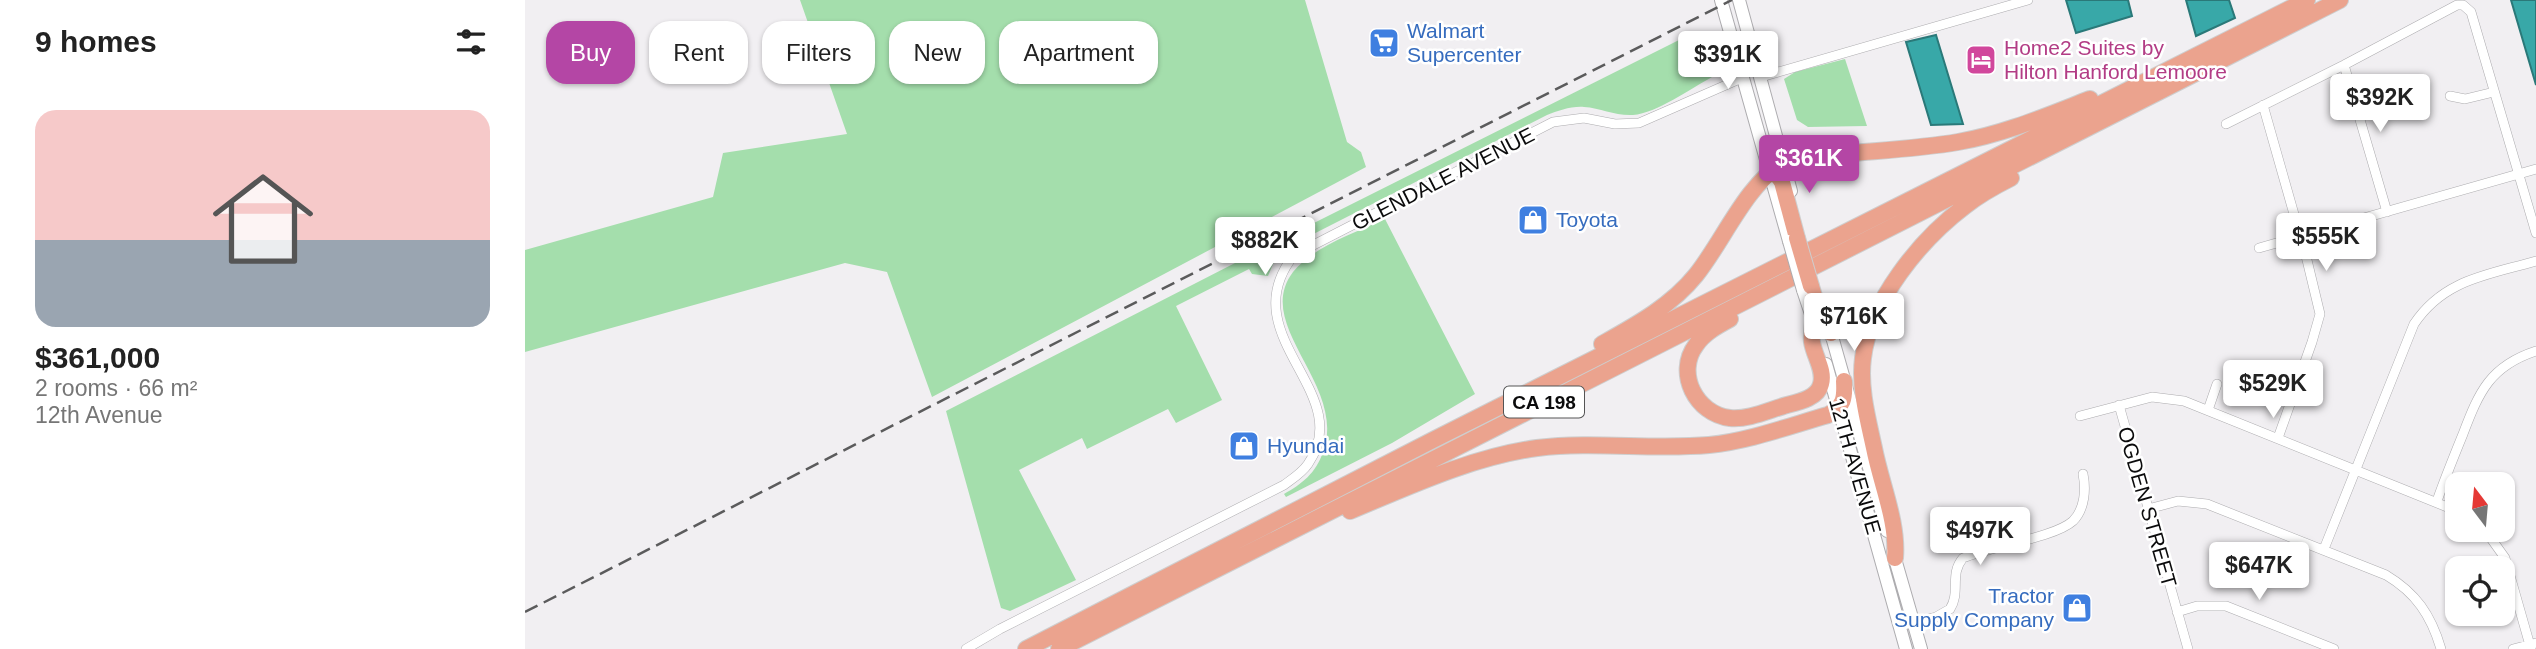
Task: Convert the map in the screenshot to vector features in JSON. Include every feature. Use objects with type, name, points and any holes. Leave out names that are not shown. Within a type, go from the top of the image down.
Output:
[{"type":"highway","name":"CA 198","points":[[1026,649],[1433,440],[2307,0]]},
{"type":"highway","name":"CA 198","points":[[1059,649],[2340,0]]},
{"type":"highway","points":[[1433,440],[1663,307],[1695,276],[1758,184],[1784,162],[1799,157],[1892,150],[1994,134],[2164,71]]},
{"type":"highway","points":[[1895,558],[1897,539],[1873,445],[1862,374],[1868,332],[1879,305],[1928,240],[1965,206],[2144,99]]},
{"type":"highway","points":[[1770,173],[1778,176],[1782,182],[1820,316],[1831,333]]},
{"type":"highway","points":[[1813,321],[1812,342],[1822,383],[1809,398],[1736,418],[1712,412],[1696,397],[1690,385],[1688,365],[1693,350],[1702,338],[1726,321],[1778,293],[1822,262]]},
{"type":"highway","points":[[1266,543],[1428,479],[1489,458],[1536,449],[1587,444],[1717,444],[1741,440],[1828,415],[1839,409],[1843,404],[1845,381]]},
{"type":"main road","points":[[1721,0],[1770,173]]},
{"type":"main road","points":[[1739,0],[1784,162],[1797,238]]},
{"type":"main road","points":[[1728,26],[1737,29],[1750,69],[1761,77]]},
{"type":"main road","name":"12TH AVENUE","points":[[1811,287],[1813,321],[1906,649]]},
{"type":"main road","name":"12TH AVENUE","points":[[1831,333],[1921,649]]},
{"type":"street","points":[[1761,77],[2028,0]]},
{"type":"street","points":[[2226,124],[2457,5],[2463,5],[2471,12],[2536,233]]},
{"type":"street","points":[[2344,65],[2387,212]]},
{"type":"street","name":"GLENDALE AVENUE","points":[[966,649],[1000,629],[1284,485],[1308,465],[1318,440],[1318,412],[1315,400],[1282,336],[1274,301],[1282,274],[1294,255],[1553,122],[1584,118],[1615,124],[1639,123],[1742,78]]},
{"type":"street","points":[[2449,96],[2465,99],[2494,92]]},
{"type":"street","points":[[2263,105],[2301,236],[2320,314],[2278,438]]},
{"type":"street","points":[[2259,248],[2536,169]]},
{"type":"street","points":[[2324,550],[2414,324],[2423,309],[2443,292],[2464,281],[2536,261]]},
{"type":"street","points":[[2437,501],[2482,388],[2506,365],[2536,351]]},
{"type":"street","points":[[2208,410],[2217,384]]},
{"type":"street","points":[[2080,416],[2153,397],[2167,398],[2208,410],[2445,505]]},
{"type":"street","name":"OGDEN STREET","points":[[2119,405],[2188,649]]},
{"type":"street","points":[[1900,626],[1935,617],[1950,609],[1956,593],[1954,575],[1963,558],[2053,531],[2073,521],[2083,502],[2083,474]]},
{"type":"street","points":[[2148,509],[2178,501],[2207,504],[2386,575],[2409,590],[2430,616],[2441,649]]},
{"type":"street","points":[[2494,542],[2505,558],[2532,645],[2513,649]]},
{"type":"street","points":[[2177,612],[2197,606],[2226,606],[2334,649]]},
{"type":"green space","points":[[800,0],[1305,0],[1347,142],[1361,152],[1366,167],[932,397],[887,272],[845,263],[525,352],[525,250],[713,197],[723,153],[847,134],[829,84],[875,84],[875,21],[807,21]]},
{"type":"green space","points":[[1712,31],[1715,56],[1709,72],[1712,77],[1663,105],[1633,115],[1579,107],[1547,115],[1286,248],[1273,264],[1268,276],[1252,274],[1249,269],[1176,306],[1222,400],[1176,423],[1168,409],[1087,449],[1082,438],[1019,470],[1076,580],[1010,611],[1001,608],[946,411],[1681,39]]},
{"type":"green space","points":[[1845,59],[1867,126],[1808,127],[1797,120],[1784,79],[1795,72]]},
{"type":"green space","points":[[1385,219],[1475,394],[1392,443],[1286,497],[1284,494],[1302,482],[1316,466],[1323,452],[1327,427],[1323,403],[1314,380],[1291,335],[1284,313],[1284,292],[1293,272],[1312,255]]},
{"type":"water","points":[[2066,0],[2128,0],[2132,16],[2076,33]]},
{"type":"water","points":[[2186,0],[2229,0],[2235,18],[2196,36]]},
{"type":"water","points":[[2511,0],[2536,0],[2536,85]]},
{"type":"water","points":[[1936,35],[1963,124],[1931,125],[1906,42]]},
{"type":"railway","points":[[525,612],[1732,0]]},
{"type":"place","name":"Walmart Supercenter","points":[[1384,43]]},
{"type":"place","name":"Home2 Suites by Hilton Hanford Lemoore","points":[[1981,60]]},
{"type":"place","name":"Toyota","points":[[1533,220]]},
{"type":"place","name":"Hyundai","points":[[1244,446]]},
{"type":"place","name":"Tractor Supply Company","points":[[2077,608]]}]
